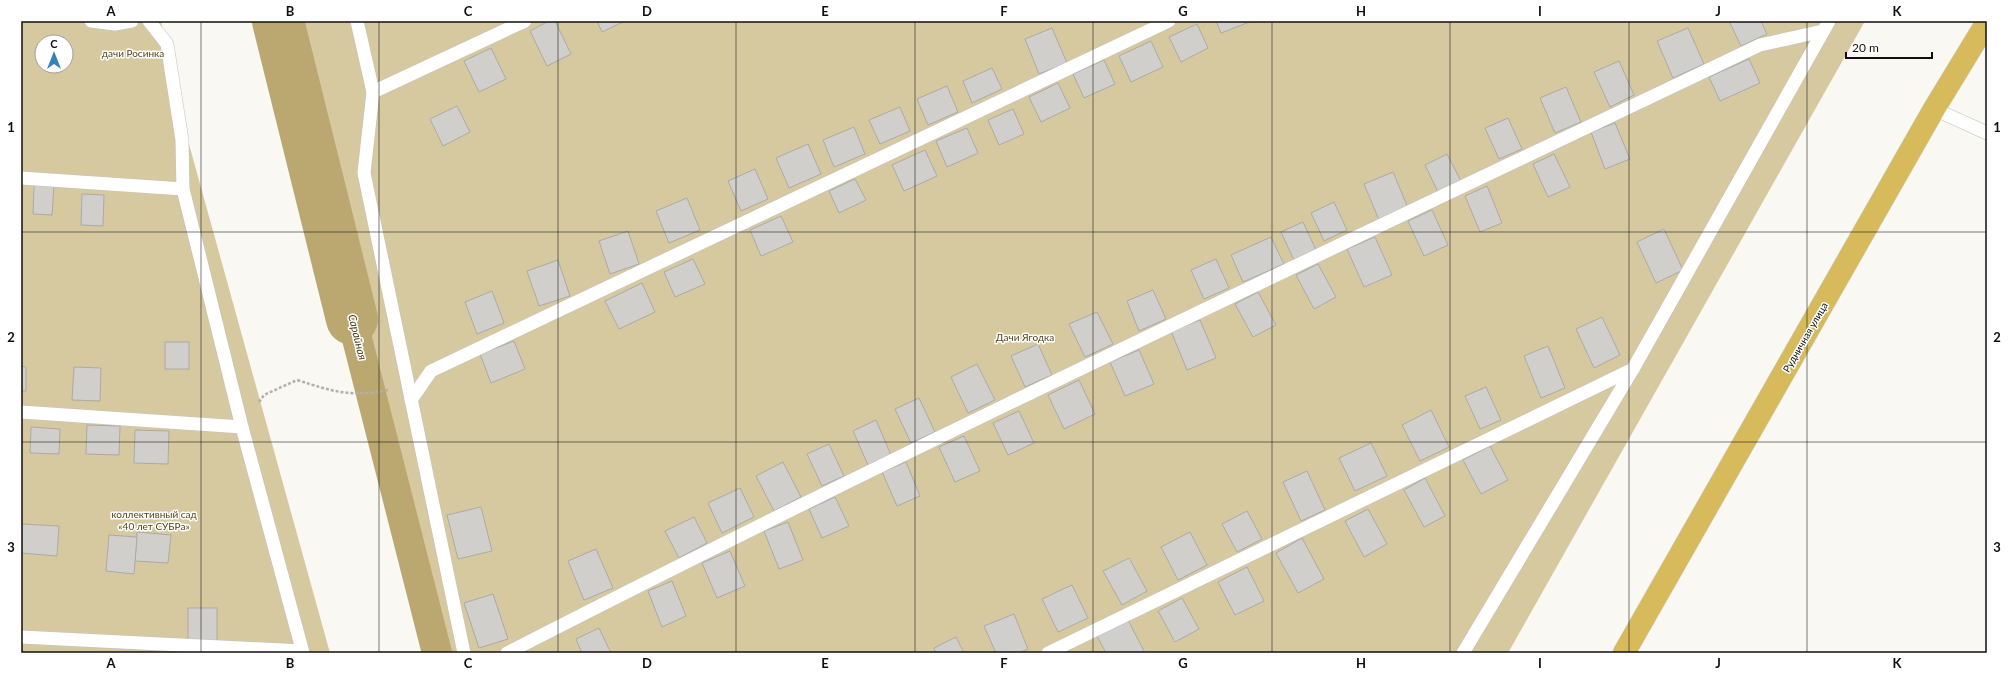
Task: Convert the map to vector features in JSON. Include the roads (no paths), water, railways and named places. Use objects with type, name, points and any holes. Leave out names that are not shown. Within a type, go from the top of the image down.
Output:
[{"type":"highway","name":"Рудничная улица","points":[[1624,653],[1934,109],[1987,22]]},
{"type":"lane","points":[[91,21],[115,24],[132,21]]},
{"type":"lane","points":[[21,637],[302,652],[242,427],[184,189],[182,140],[167,44],[149,21]]},
{"type":"lane","points":[[357,21],[373,92],[364,173],[464,653]]},
{"type":"lane","points":[[373,92],[525,21]]},
{"type":"lane","points":[[411,400],[431,371],[1168,21]]},
{"type":"lane","points":[[1464,653],[1633,369],[1826,26]]},
{"type":"lane","points":[[507,653],[669,570],[1213,306],[1753,48],[1826,26]]},
{"type":"lane","points":[[1934,109],[1987,132]]},
{"type":"lane","points":[[21,178],[184,189]]},
{"type":"lane","points":[[1048,653],[1633,369]]},
{"type":"lane","points":[[21,412],[242,427]]},
{"type":"waterway","name":"Сарайная","points":[[278,21],[352,319]]},
{"type":"waterway","name":"Сарайная","points":[[352,319],[437,653]]},
{"type":"park label","name":"дачи Росинка","points":[[133,53]]},
{"type":"park label","name":"Дачи Ягодка","points":[[1025,337]]},
{"type":"park label","name":"коллективный сад «40 лет СУБРа»","points":[[154,520]]}]
